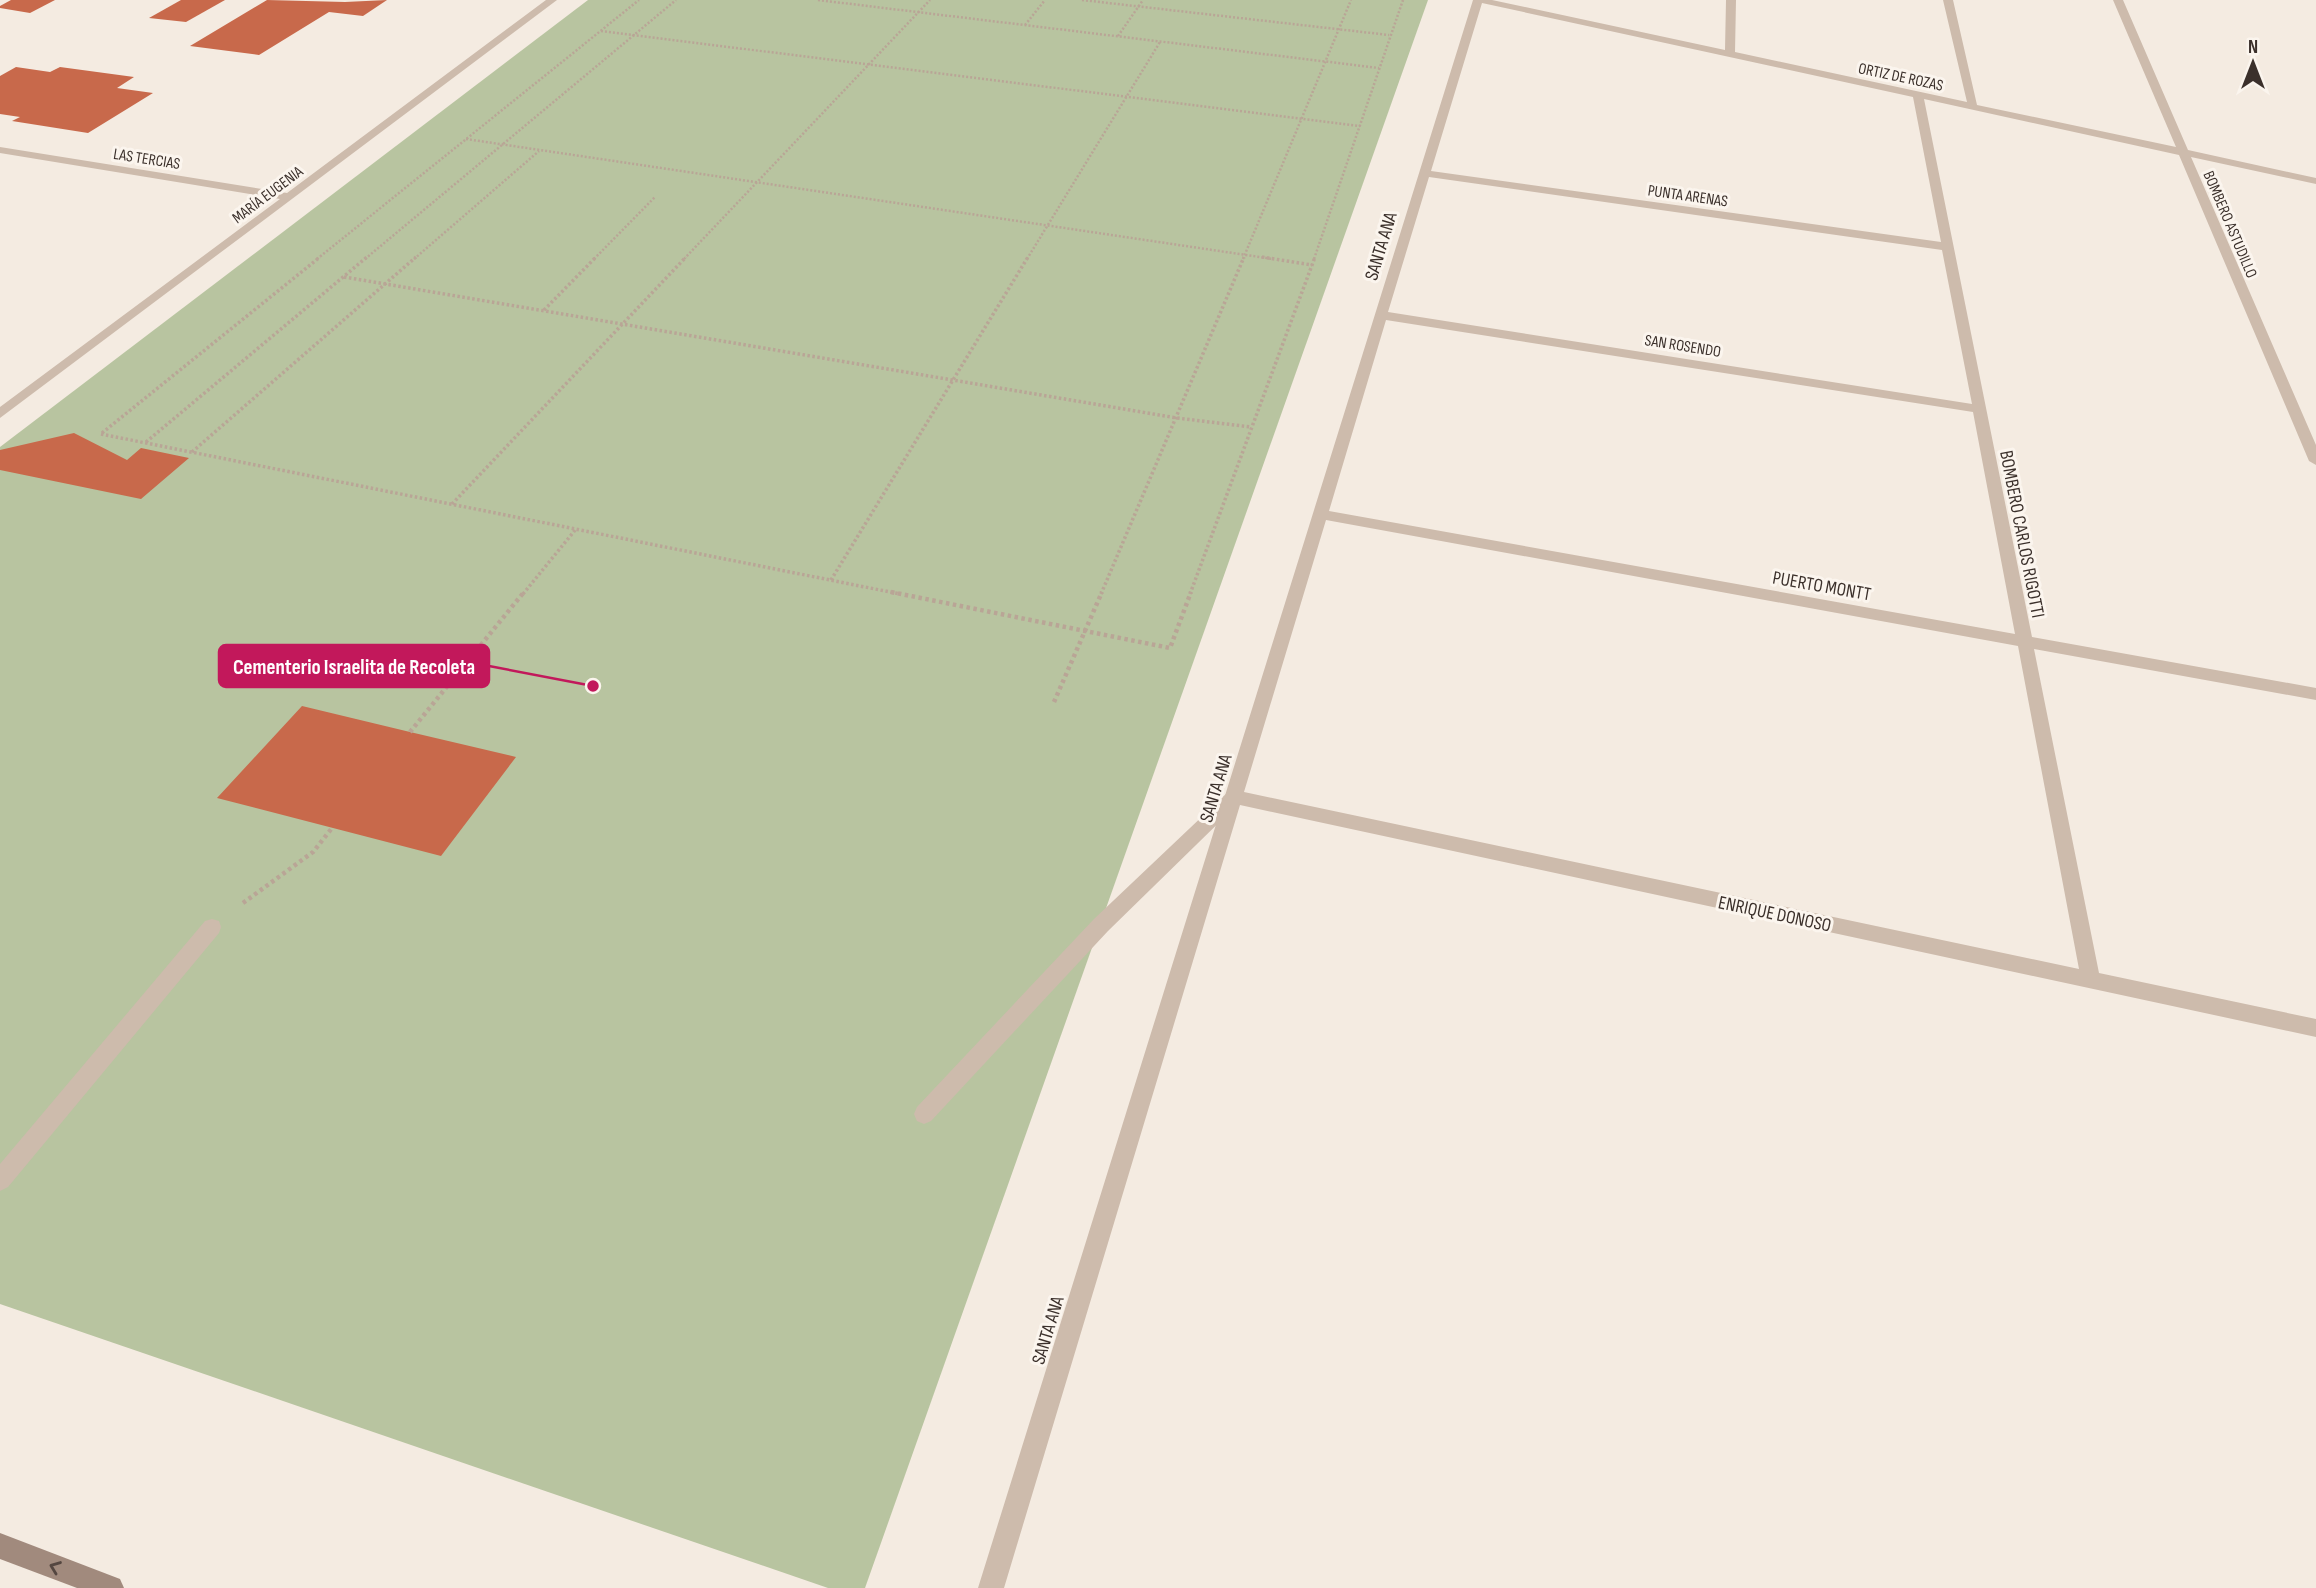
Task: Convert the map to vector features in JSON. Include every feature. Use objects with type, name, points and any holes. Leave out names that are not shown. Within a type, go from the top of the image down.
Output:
[{"type":"main road","points":[[0,1546],[111,1588]]},
{"type":"street","name":"MARÍA EUGENIA","points":[[0,414],[552,0]]},
{"type":"street","name":"ORTIZ DE ROZAS","points":[[1479,0],[2316,181]]},
{"type":"street","name":"SANTA ANA","points":[[991,1588],[1479,0]]},
{"type":"street","points":[[1730,55],[1731,0]]},
{"type":"street","points":[[1948,0],[1973,108]]},
{"type":"street","name":"BOMBERO ASTUDILLO","points":[[2118,0],[2316,461]]},
{"type":"street","name":"BOMBERO CARLOS RIGOTTI","points":[[1918,96],[2091,980]]},
{"type":"street","name":"LAS TERCIAS","points":[[0,150],[290,197]]},
{"type":"street","name":"PUNTA ARENAS","points":[[1425,173],[1948,247]]},
{"type":"street","name":"SAN ROSENDO","points":[[1381,315],[1979,410]]},
{"type":"street","name":"PUERTO MONTT","points":[[1320,514],[2316,694]]},
{"type":"street","points":[[924,1114],[1101,925],[1234,797]]},
{"type":"street","name":"ENRIQUE DONOSO","points":[[1234,797],[2316,1028]]},
{"type":"street","points":[[0,1180],[212,927]]},
{"type":"path","points":[[639,0],[101,433],[1170,648],[1312,265],[1388,35],[1403,0]]},
{"type":"path","points":[[145,442],[676,0]]},
{"type":"path","points":[[818,0],[1378,68]]},
{"type":"path","points":[[452,504],[930,0]]},
{"type":"path","points":[[1025,25],[1045,0]]},
{"type":"path","points":[[1082,0],[1388,35]]},
{"type":"path","points":[[1118,36],[1143,0]]},
{"type":"path","points":[[1054,702],[1177,418],[1350,0]]},
{"type":"path","points":[[601,31],[1360,126]]},
{"type":"path","points":[[831,580],[1160,42]]},
{"type":"path","points":[[466,139],[1312,265]]},
{"type":"path","points":[[192,452],[540,150]]},
{"type":"path","points":[[543,310],[655,197]]},
{"type":"path","points":[[344,276],[1177,418],[1251,427]]},
{"type":"path","points":[[410,732],[576,529]]},
{"type":"path","points":[[212,927],[313,852],[332,828]]},
{"type":"green space","points":[[588,0],[1428,0],[865,1588],[828,1588],[0,1304],[0,447]]},
{"type":"building","points":[[11,0],[55,0],[30,13],[0,8]]},
{"type":"building","points":[[181,0],[225,0],[186,22],[149,18]]},
{"type":"building","points":[[267,0],[387,0],[363,16],[329,12],[259,55],[190,46]]},
{"type":"building","points":[[16,67],[50,72],[60,67],[134,77],[117,88],[153,93],[88,133],[12,121],[20,117],[0,114],[0,76]]},
{"type":"building","points":[[74,433],[127,460],[141,448],[189,458],[141,499],[0,470],[0,450]]},
{"type":"building","points":[[302,706],[516,757],[441,856],[217,798]]},
{"type":"place","name":"Cementerio Israelita de Recoleta","points":[[593,686]]}]
